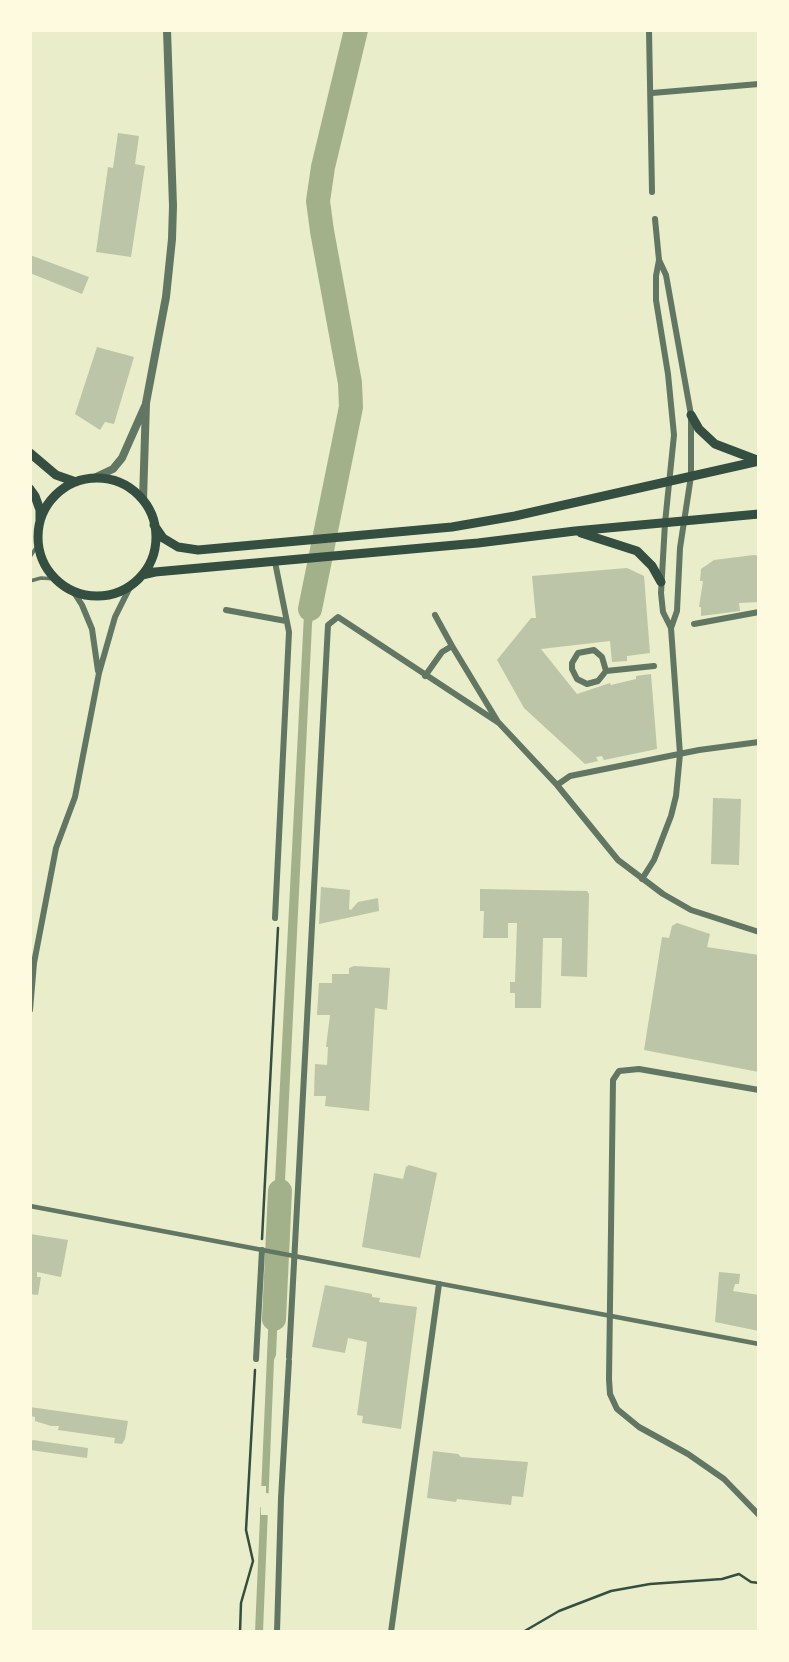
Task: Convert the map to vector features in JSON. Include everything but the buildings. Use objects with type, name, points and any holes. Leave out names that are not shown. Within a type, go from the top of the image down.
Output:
[{"type":"main road","points":[[691,415],[699,429],[715,444],[759,461]]},
{"type":"main road","points":[[30,453],[56,475],[76,482]]},
{"type":"main road","points":[[40,525],[50,502],[59,492],[76,482],[94,478],[120,483],[143,500],[163,538],[185,549],[198,550],[478,523],[759,461]]},
{"type":"main road","points":[[30,489],[40,510],[39,543],[43,559],[56,579],[73,591],[107,595],[131,585],[142,575],[151,560],[155,549],[155,525]]},
{"type":"main road","points":[[142,575],[759,514]]},
{"type":"main road","points":[[575,531],[633,549],[647,560],[661,582]]},
{"type":"street","points":[[143,500],[146,403],[166,297],[172,239],[167,30]]},
{"type":"street","points":[[649,30],[652,192]]},
{"type":"street","points":[[652,93],[759,84]]},
{"type":"street","points":[[642,879],[654,860],[671,816],[680,754],[671,628],[663,612],[661,582],[674,451],[656,300],[659,260],[655,219]]},
{"type":"street","points":[[659,260],[666,275],[691,415],[691,476],[684,521],[677,611],[671,628]]},
{"type":"street","points":[[94,478],[113,469],[122,458],[146,403]]},
{"type":"street","points":[[275,562],[289,636],[275,918]]},
{"type":"street","points":[[30,1010],[34,963],[56,848],[75,797],[99,673],[115,617],[131,585]]},
{"type":"street","points":[[73,591],[92,629],[99,673]]},
{"type":"street","points":[[226,610],[286,621]]},
{"type":"street","points":[[694,624],[759,612]]},
{"type":"street","points":[[435,615],[499,723],[557,785],[618,860],[684,907],[759,932]]},
{"type":"street","points":[[277,1632],[293,1256],[328,625],[338,617],[499,723]]},
{"type":"street","points":[[425,676],[442,652],[452,646]]},
{"type":"street","points":[[606,671],[602,657],[594,650],[578,653],[572,663],[573,674],[587,684],[598,681],[606,671],[654,666]]},
{"type":"street","points":[[557,785],[570,776],[680,754],[759,742]]},
{"type":"street","points":[[759,1090],[639,1069],[619,1071],[615,1076],[612,1085],[609,1387],[617,1409],[639,1427],[688,1454],[724,1479],[759,1515]]},
{"type":"street","points":[[30,1206],[759,1344]]},
{"type":"street","points":[[256,1359],[263,1250]]},
{"type":"street","points":[[391,1632],[439,1284]]},
{"type":"lane","points":[[30,557],[39,543]]},
{"type":"lane","points":[[30,582],[41,578],[56,579]]},
{"type":"path","points":[[263,1250],[261,1221],[278,923],[275,918]]},
{"type":"path","points":[[240,1632],[241,1603],[253,1562],[246,1530],[256,1359]]},
{"type":"path","points":[[523,1632],[559,1611],[611,1591],[661,1583],[722,1579],[739,1574],[751,1582],[759,1583]]},
{"type":"shaded area","points":[[320,576],[319,583],[325,584],[323,588],[318,587],[312,624],[283,1222],[273,1221],[304,614],[312,577]]},
{"type":"shaded area","points":[[270,1286],[279,1287],[263,1632],[255,1632]]},
{"type":"pier","points":[[258,1486],[266,1486],[266,1493],[273,1494],[269,1515],[261,1515],[261,1507],[257,1507]]},
{"type":"waterway","points":[[310,609],[351,407],[350,383],[318,201],[323,167],[356,30]]},
{"type":"waterway","points":[[274,1319],[280,1191]]}]
